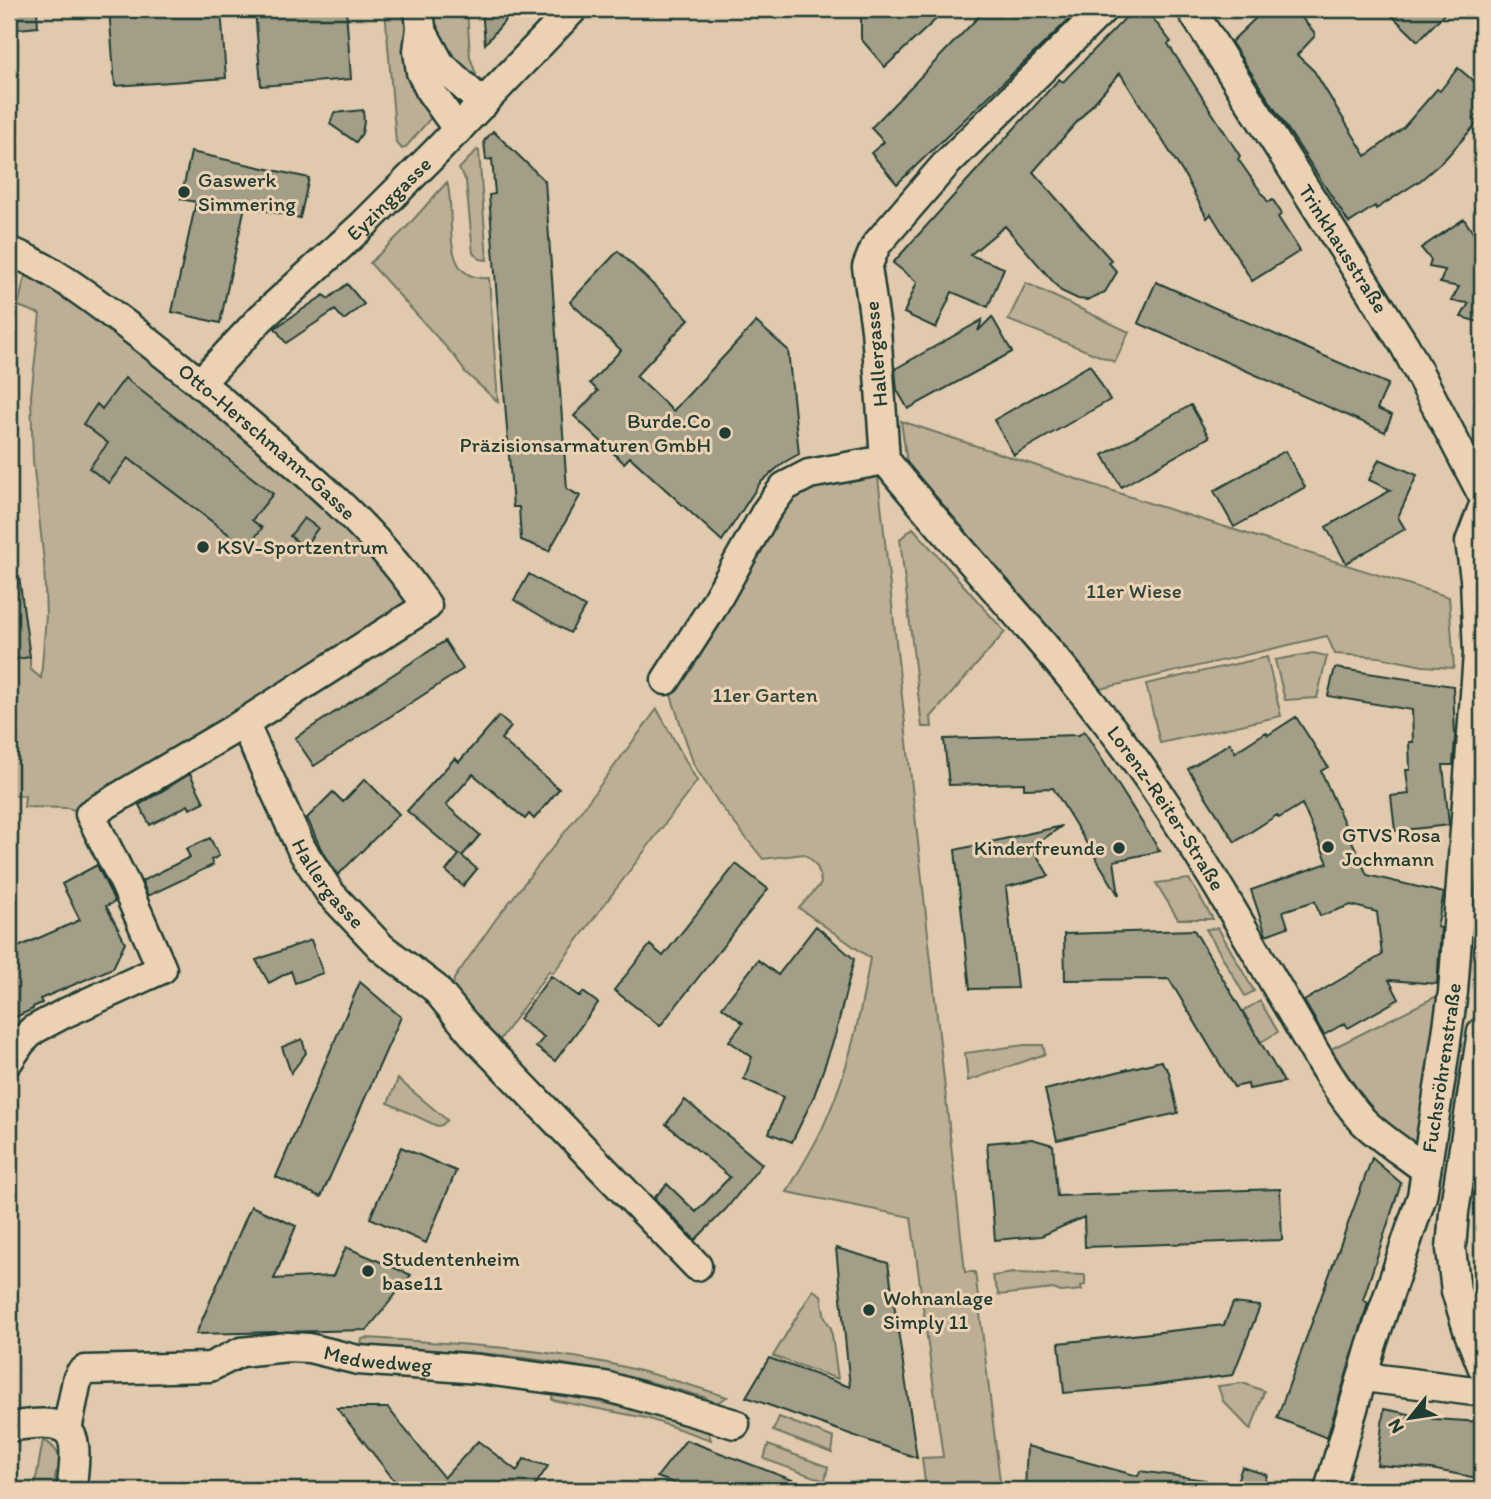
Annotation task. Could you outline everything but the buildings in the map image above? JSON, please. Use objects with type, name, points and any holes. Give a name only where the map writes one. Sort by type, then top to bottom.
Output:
[{"type":"street","name":"Eyzinggasse","points":[[200,383],[261,318],[364,224],[458,130],[573,9]]},
{"type":"street","name":"Hallergasse","points":[[885,460],[876,329],[867,267],[876,245],[946,164],[1103,9]]},
{"type":"street","name":"Trinkhausstraße","points":[[1191,9],[1405,346],[1482,494]]},
{"type":"street","points":[[420,19],[440,64],[483,104]]},
{"type":"street","points":[[420,19],[418,51],[421,72],[431,92],[458,130]]},
{"type":"street","name":"Otto-Herschmann-Gasse","points":[[9,251],[57,274],[84,293],[200,383],[298,466],[363,525],[393,558],[427,606],[244,723]]},
{"type":"street","points":[[666,680],[711,610],[767,510],[784,487],[809,474],[885,460]]},
{"type":"street","name":"Lorenz-Reiter-Straße","points":[[885,460],[981,576],[1060,664],[1154,787],[1202,860],[1314,1051],[1354,1109],[1364,1122],[1426,1170]]},
{"type":"street","name":"Fuchsröhrenstraße","points":[[1329,1490],[1422,1196],[1453,992],[1478,654],[1475,578],[1470,542],[1482,510]]},
{"type":"street","points":[[9,1060],[33,1030],[162,969],[125,884],[90,814],[244,723]]},
{"type":"street","name":"Hallergasse","points":[[244,723],[302,850],[330,893],[382,948],[405,968],[435,988],[477,1039],[697,1266]]},
{"type":"street","name":"Fuchsröhrenstraße","points":[[1482,1032],[1451,1249],[1456,1291],[1482,1366]]},
{"type":"street","name":"Medwedweg","points":[[67,1430],[77,1380],[85,1370],[210,1367],[241,1352],[288,1347],[309,1348],[358,1360],[479,1369],[605,1386],[735,1424]]},
{"type":"street","points":[[1364,1377],[1482,1392]]},
{"type":"street","points":[[16,1426],[41,1423],[58,1425],[67,1430],[75,1443],[72,1490]]},
{"type":"green space","points":[[385,9],[409,9],[435,113],[402,149],[396,142]]},
{"type":"green space","points":[[430,9],[467,9],[470,57],[476,74],[464,72],[437,43]]},
{"type":"green space","points":[[477,150],[487,260],[480,259],[473,253],[466,181],[459,169]]},
{"type":"green space","points":[[447,182],[455,258],[462,269],[473,276],[489,278],[498,402],[465,372],[456,358],[370,263]]},
{"type":"green space","name":"KSV-Sportzentrum","points":[[29,259],[159,350],[427,606],[90,814],[67,808],[24,807],[25,796],[9,795],[9,660],[30,657],[30,669],[41,678],[46,616],[44,562],[33,460],[31,396],[40,314],[18,306]]},
{"type":"green space","points":[[1026,283],[1129,332],[1115,362],[1008,320]]},
{"type":"green space","name":"11er Wiese","points":[[901,421],[1152,504],[1449,597],[1454,668],[1423,666],[1379,657],[1335,654],[1327,636],[1100,689],[907,463]]},
{"type":"green space","name":"11er Garten","points":[[833,475],[878,477],[965,1272],[975,1272],[1001,1490],[926,1490],[922,1458],[943,1457],[911,1217],[787,1192],[813,1147],[834,1101],[848,1061],[870,958],[799,908],[821,884],[819,870],[812,860],[804,854],[763,859],[720,805],[694,765],[666,680],[767,510]]},
{"type":"green space","points":[[913,528],[1005,632],[931,717],[932,727],[922,727],[900,539]]},
{"type":"green space","points":[[1313,653],[1327,656],[1317,698],[1285,700],[1275,660]]},
{"type":"green space","points":[[1267,657],[1281,716],[1160,743],[1146,684]]},
{"type":"green space","points":[[657,709],[697,781],[553,973],[549,971],[494,1048],[452,993],[454,979],[496,919]]},
{"type":"green space","points":[[1189,879],[1213,919],[1178,919],[1156,883]]},
{"type":"green space","points":[[1218,928],[1254,991],[1245,996],[1206,929]]},
{"type":"green space","points":[[1441,994],[1417,1144],[1392,1130],[1380,1118],[1331,1049]]},
{"type":"green space","points":[[1260,1001],[1278,1032],[1261,1042],[1243,1011]]},
{"type":"green space","points":[[1043,1045],[1045,1054],[968,1081],[965,1053]]},
{"type":"green space","points":[[398,1079],[447,1120],[437,1126],[388,1103]]},
{"type":"green space","points":[[1014,1273],[1085,1275],[1085,1285],[1081,1286],[1082,1290],[1061,1292],[1053,1289],[999,1295],[992,1276]]},
{"type":"green space","points":[[813,1290],[821,1295],[825,1318],[831,1328],[838,1379],[773,1356]]},
{"type":"green space","points":[[362,1339],[547,1353],[638,1370],[727,1397],[711,1406],[706,1404],[707,1398],[595,1370],[509,1356],[361,1345]]},
{"type":"green space","points":[[1243,1383],[1264,1391],[1251,1430],[1223,1401],[1218,1386]]},
{"type":"green space","points":[[553,1388],[559,1394],[628,1408],[696,1427],[705,1423],[711,1440],[646,1418],[552,1400]]},
{"type":"green space","points":[[779,1417],[834,1438],[832,1453],[773,1431]]},
{"type":"green space","points":[[43,1440],[55,1449],[59,1457],[60,1467],[59,1472],[56,1472],[53,1490],[34,1490]]},
{"type":"green space","points":[[768,1445],[828,1467],[825,1481],[764,1459]]},
{"type":"place","name":"Gaswerk Simmering","points":[[184,192]]},
{"type":"place","name":"Burde.Co Präzisionsarmaturen GmbH","points":[[725,433]]},
{"type":"place","name":"KSV-Sportzentrum","points":[[203,547]]},
{"type":"place","name":"GTVS Rosa Jochmann","points":[[1328,847]]},
{"type":"place","name":"Kinderfreunde","points":[[1119,848]]},
{"type":"place","name":"Studentenheim base11","points":[[368,1271]]},
{"type":"place","name":"Wohnanlage Simply 11","points":[[869,1310]]}]
